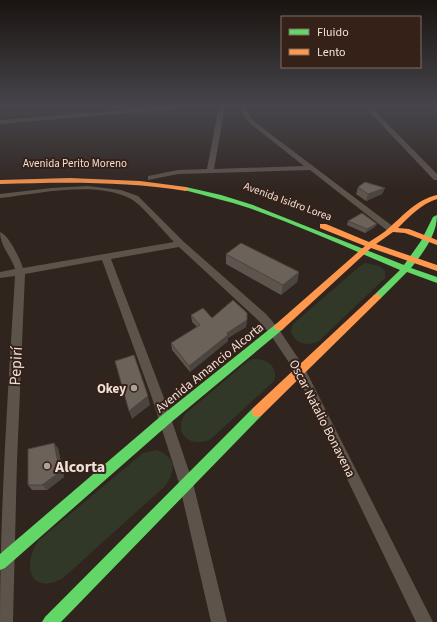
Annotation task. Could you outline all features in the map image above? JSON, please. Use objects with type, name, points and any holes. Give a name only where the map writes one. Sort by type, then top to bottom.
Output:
[{"type":"main road","name":"Avenida Perito Moreno","points":[[0,175],[91,173],[150,181]]},
{"type":"main road","name":"Avenida Perito Moreno","points":[[0,182],[88,180],[150,181]]},
{"type":"main road","name":"Avenida Isidro Lorea","points":[[150,181],[184,183],[242,197],[282,210],[370,245],[437,268]]},
{"type":"main road","name":"Avenida Isidro Lorea","points":[[150,181],[248,205],[280,216],[362,253],[437,280]]},
{"type":"main road","name":"Avenida Amancio Alcorta","points":[[3,561],[165,420],[274,331],[370,245],[392,230],[408,213],[430,199],[437,197]]},
{"type":"main road","points":[[50,622],[186,483],[300,370],[406,270],[428,239],[437,217]]},
{"type":"main road","points":[[392,230],[406,231],[437,243]]},
{"type":"street","points":[[210,171],[217,135]]},
{"type":"street","points":[[268,135],[392,230]]},
{"type":"street","points":[[395,135],[437,178]]},
{"type":"street","points":[[150,181],[178,172],[310,168]]},
{"type":"street","name":"Oscar Natalio Bonavena","points":[[0,196],[90,188],[114,190],[128,194],[135,198],[181,244],[262,317],[274,331],[300,370],[425,622]]},
{"type":"street","name":"Pepirí","points":[[0,235],[12,251],[20,272],[5,462],[3,561],[5,622]]},
{"type":"street","points":[[0,275],[181,244]]},
{"type":"street","points":[[106,258],[165,420],[186,483],[198,527],[219,622]]},
{"type":"green space","points":[[365,263],[379,266],[385,271],[385,278],[318,342],[305,344],[295,339],[291,331],[293,324]]},
{"type":"green space","points":[[253,359],[267,362],[273,367],[275,371],[274,381],[211,439],[204,442],[197,442],[186,438],[181,428],[185,414],[248,361]]},
{"type":"green space","points":[[156,450],[168,456],[171,461],[171,476],[164,487],[63,578],[52,583],[36,581],[30,568],[34,549],[39,540],[143,453]]},
{"type":"building","points":[[365,182],[385,188],[368,194],[358,187]]},
{"type":"building","points":[[362,213],[377,224],[367,229],[348,221]]},
{"type":"building","points":[[241,243],[299,272],[283,285],[226,254]]},
{"type":"building","points":[[233,300],[247,313],[247,320],[227,333],[228,335],[189,366],[171,343],[200,325],[191,315],[203,308],[212,318]]},
{"type":"building","name":"Okey","points":[[134,355],[148,396],[129,411],[115,361]]},
{"type":"building","name":"Alcorta","points":[[54,443],[60,472],[42,485],[28,485],[28,449]]},
{"type":"traffic: fast","points":[[186,189],[251,206],[406,269],[437,280]]},
{"type":"traffic: fast","points":[[377,297],[396,279],[419,252],[437,217]]},
{"type":"traffic: fast","points":[[0,563],[165,420],[279,327]]},
{"type":"traffic: fast","points":[[50,622],[257,412]]},
{"type":"traffic: slow","points":[[0,182],[93,180],[163,185],[186,189]]},
{"type":"traffic: slow","points":[[279,327],[370,245],[392,230],[408,213],[430,199],[437,197]]},
{"type":"traffic: slow","points":[[323,226],[370,245],[437,268]]},
{"type":"traffic: slow","points":[[392,230],[406,231],[437,243]]},
{"type":"traffic: slow","points":[[257,412],[377,297]]},
{"type":"place","name":"Okey","points":[[134,388]]},
{"type":"place","name":"Alcorta","points":[[47,466]]}]
